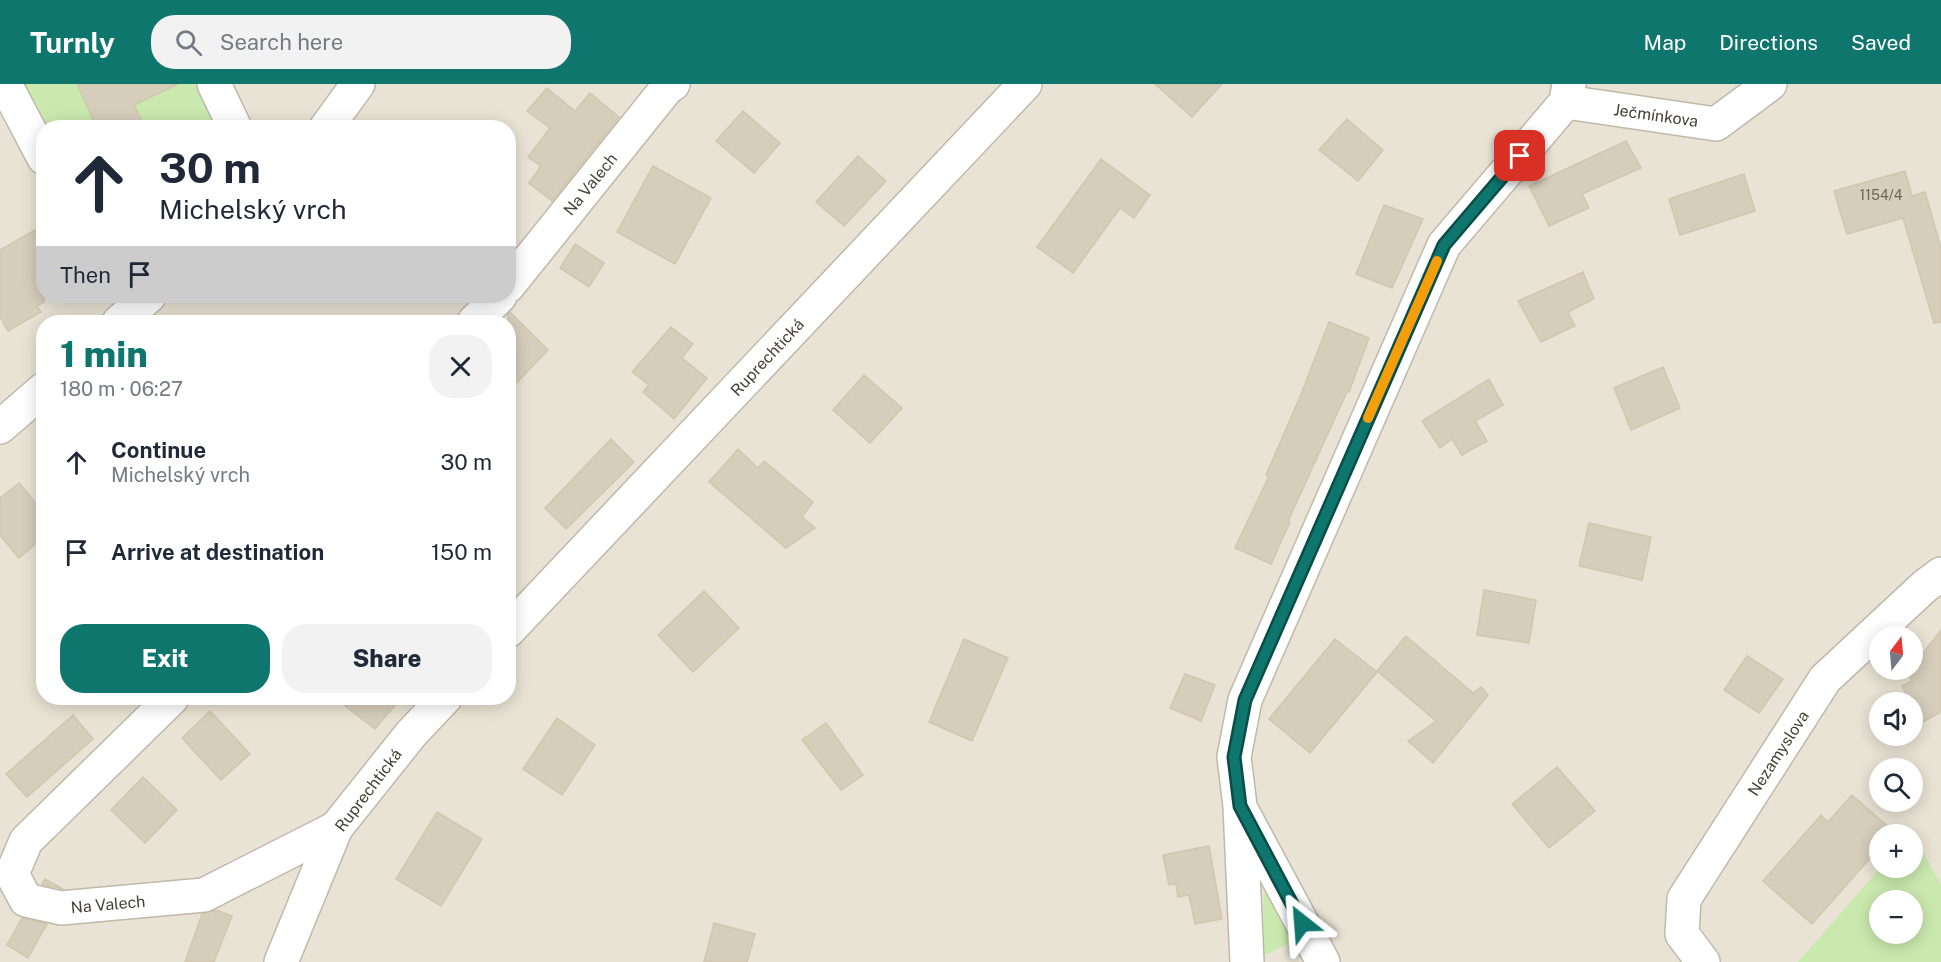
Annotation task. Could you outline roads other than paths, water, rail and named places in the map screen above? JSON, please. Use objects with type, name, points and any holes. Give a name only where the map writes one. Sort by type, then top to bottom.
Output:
[{"type":"street","points":[[5,84],[36,143]]},
{"type":"street","points":[[214,84],[231,120]]},
{"type":"street","points":[[332,120],[358,84]]},
{"type":"street","name":"Ruprechtická","points":[[516,623],[1025,84]]},
{"type":"street","name":"Ječmínkova","points":[[1568,93],[1716,124],[1770,84]]},
{"type":"street","name":"Na Valech","points":[[516,276],[665,85]]},
{"type":"street","points":[[1247,962],[1240,806],[1234,757],[1245,700],[1444,245],[1568,93]]},
{"type":"street","points":[[481,315],[493,303]]},
{"type":"street","points":[[0,427],[36,395]]},
{"type":"street","name":"Nezamyslova","points":[[1703,962],[1682,934],[1684,899],[1824,679],[1941,574]]},
{"type":"street","name":"Na Valech","points":[[165,705],[26,841],[12,874],[26,900],[61,908],[204,896],[336,828]]},
{"type":"street","name":"Ruprechtická","points":[[281,962],[336,828],[411,734],[438,705]]},
{"type":"street","points":[[1240,806],[1323,962]]}]
